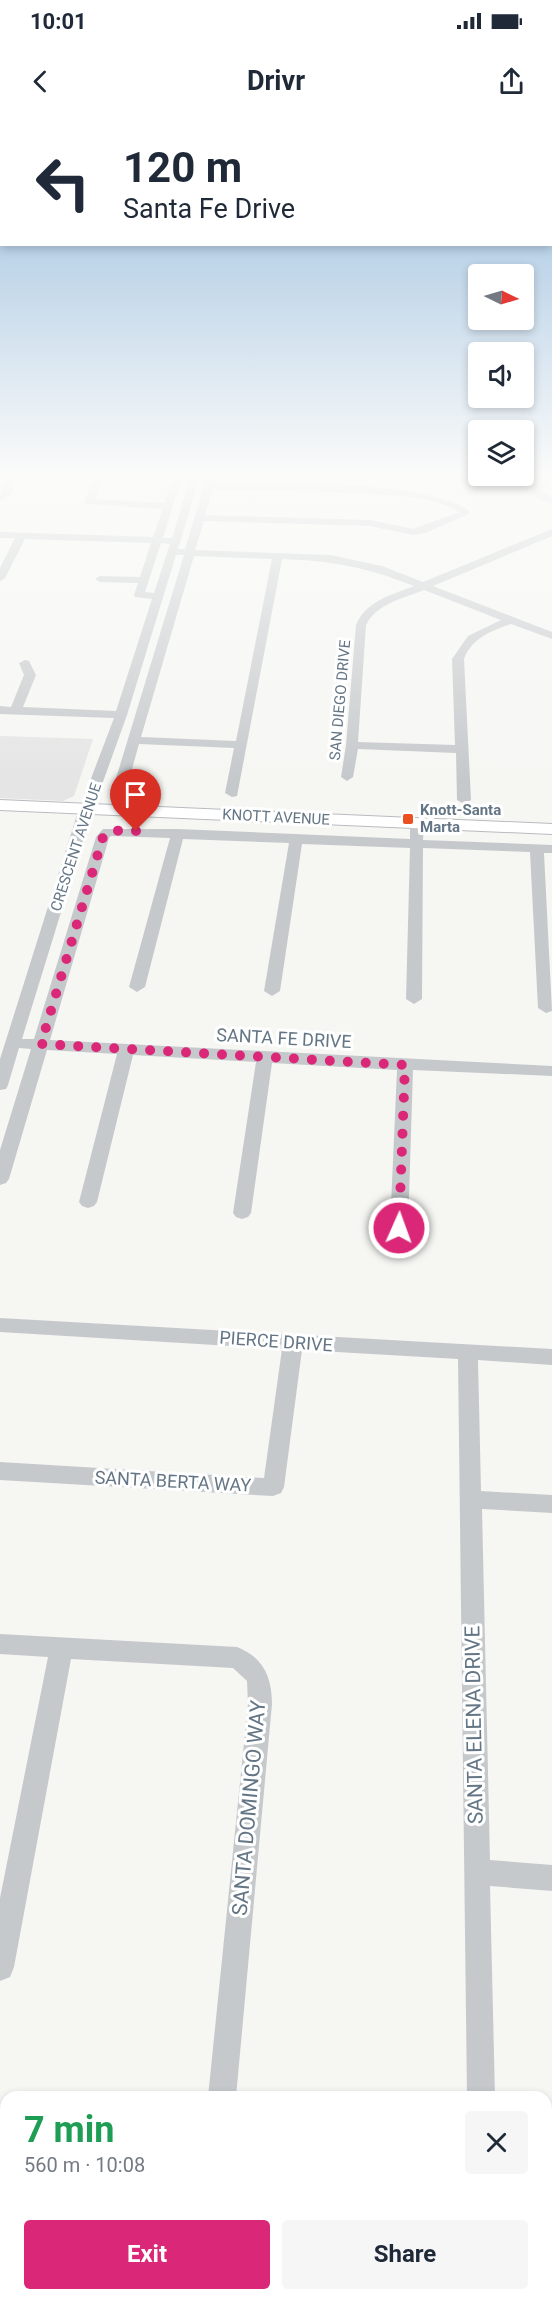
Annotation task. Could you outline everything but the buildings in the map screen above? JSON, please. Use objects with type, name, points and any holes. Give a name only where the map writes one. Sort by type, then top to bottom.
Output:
[{"type":"main road","name":"KNOTT AVENUE","points":[[0,805],[85,813],[552,839]]},
{"type":"main road","name":"KNOTT AVENUE","points":[[0,815],[85,813]]},
{"type":"main road","name":"KNOTT AVENUE","points":[[416,833],[552,829]]},
{"type":"street","points":[[144,575],[139,595],[158,596]]},
{"type":"street","name":"CRESCENT AVENUE","points":[[0,1085],[85,813],[121,715],[165,575]]},
{"type":"street","points":[[117,798],[183,575]]},
{"type":"street","points":[[232,793],[274,575]]},
{"type":"street","points":[[397,575],[552,636]]},
{"type":"street","name":"SAN DIEGO DRIVE","points":[[347,777],[362,625],[366,614],[380,604],[449,575]]},
{"type":"street","points":[[100,579],[142,580]]},
{"type":"street","points":[[464,800],[458,660],[462,647],[474,636],[510,620]]},
{"type":"street","points":[[15,711],[30,675],[25,663]]},
{"type":"street","points":[[0,710],[121,715]]},
{"type":"street","points":[[134,740],[241,745]]},
{"type":"street","points":[[352,744],[461,749]]},
{"type":"street","name":"CRESCENT AVENUE","points":[[0,1179],[103,837],[108,832],[178,833]]},
{"type":"street","points":[[137,987],[178,833],[296,839],[416,833],[544,849],[546,1008]]},
{"type":"street","points":[[414,999],[416,833]]},
{"type":"street","points":[[272,991],[296,839]]},
{"type":"street","name":"SANTA FE DRIVE","points":[[14,1043],[552,1071]]},
{"type":"street","points":[[88,1202],[127,1048]]},
{"type":"street","points":[[242,1213],[265,1057]]},
{"type":"street","points":[[399,1228],[405,1065]]},
{"type":"street","name":"PIERCE DRIVE","points":[[0,1325],[552,1357]]},
{"type":"street","name":"SANTA BERTA WAY","points":[[0,1471],[273,1487],[293,1342]]},
{"type":"street","name":"SANTA ELENA DRIVE","points":[[468,1353],[481,2091]]},
{"type":"street","points":[[470,1499],[552,1504]]},
{"type":"street","name":"SANTA DOMINGO WAY","points":[[0,1644],[237,1658],[254,1668],[261,1685],[223,2091]]},
{"type":"street","points":[[0,1967],[61,1648]]},
{"type":"street","points":[[477,1872],[552,1878]]},
{"type":"shaded area","points":[[0,736],[93,739],[74,796],[63,801],[0,798]]},
{"type":"place","name":"Knott-Santa Marta","points":[[408,819]]},
{"type":"route","points":[[136,831],[108,832],[103,837],[41,1044],[405,1065],[399,1228]]}]
